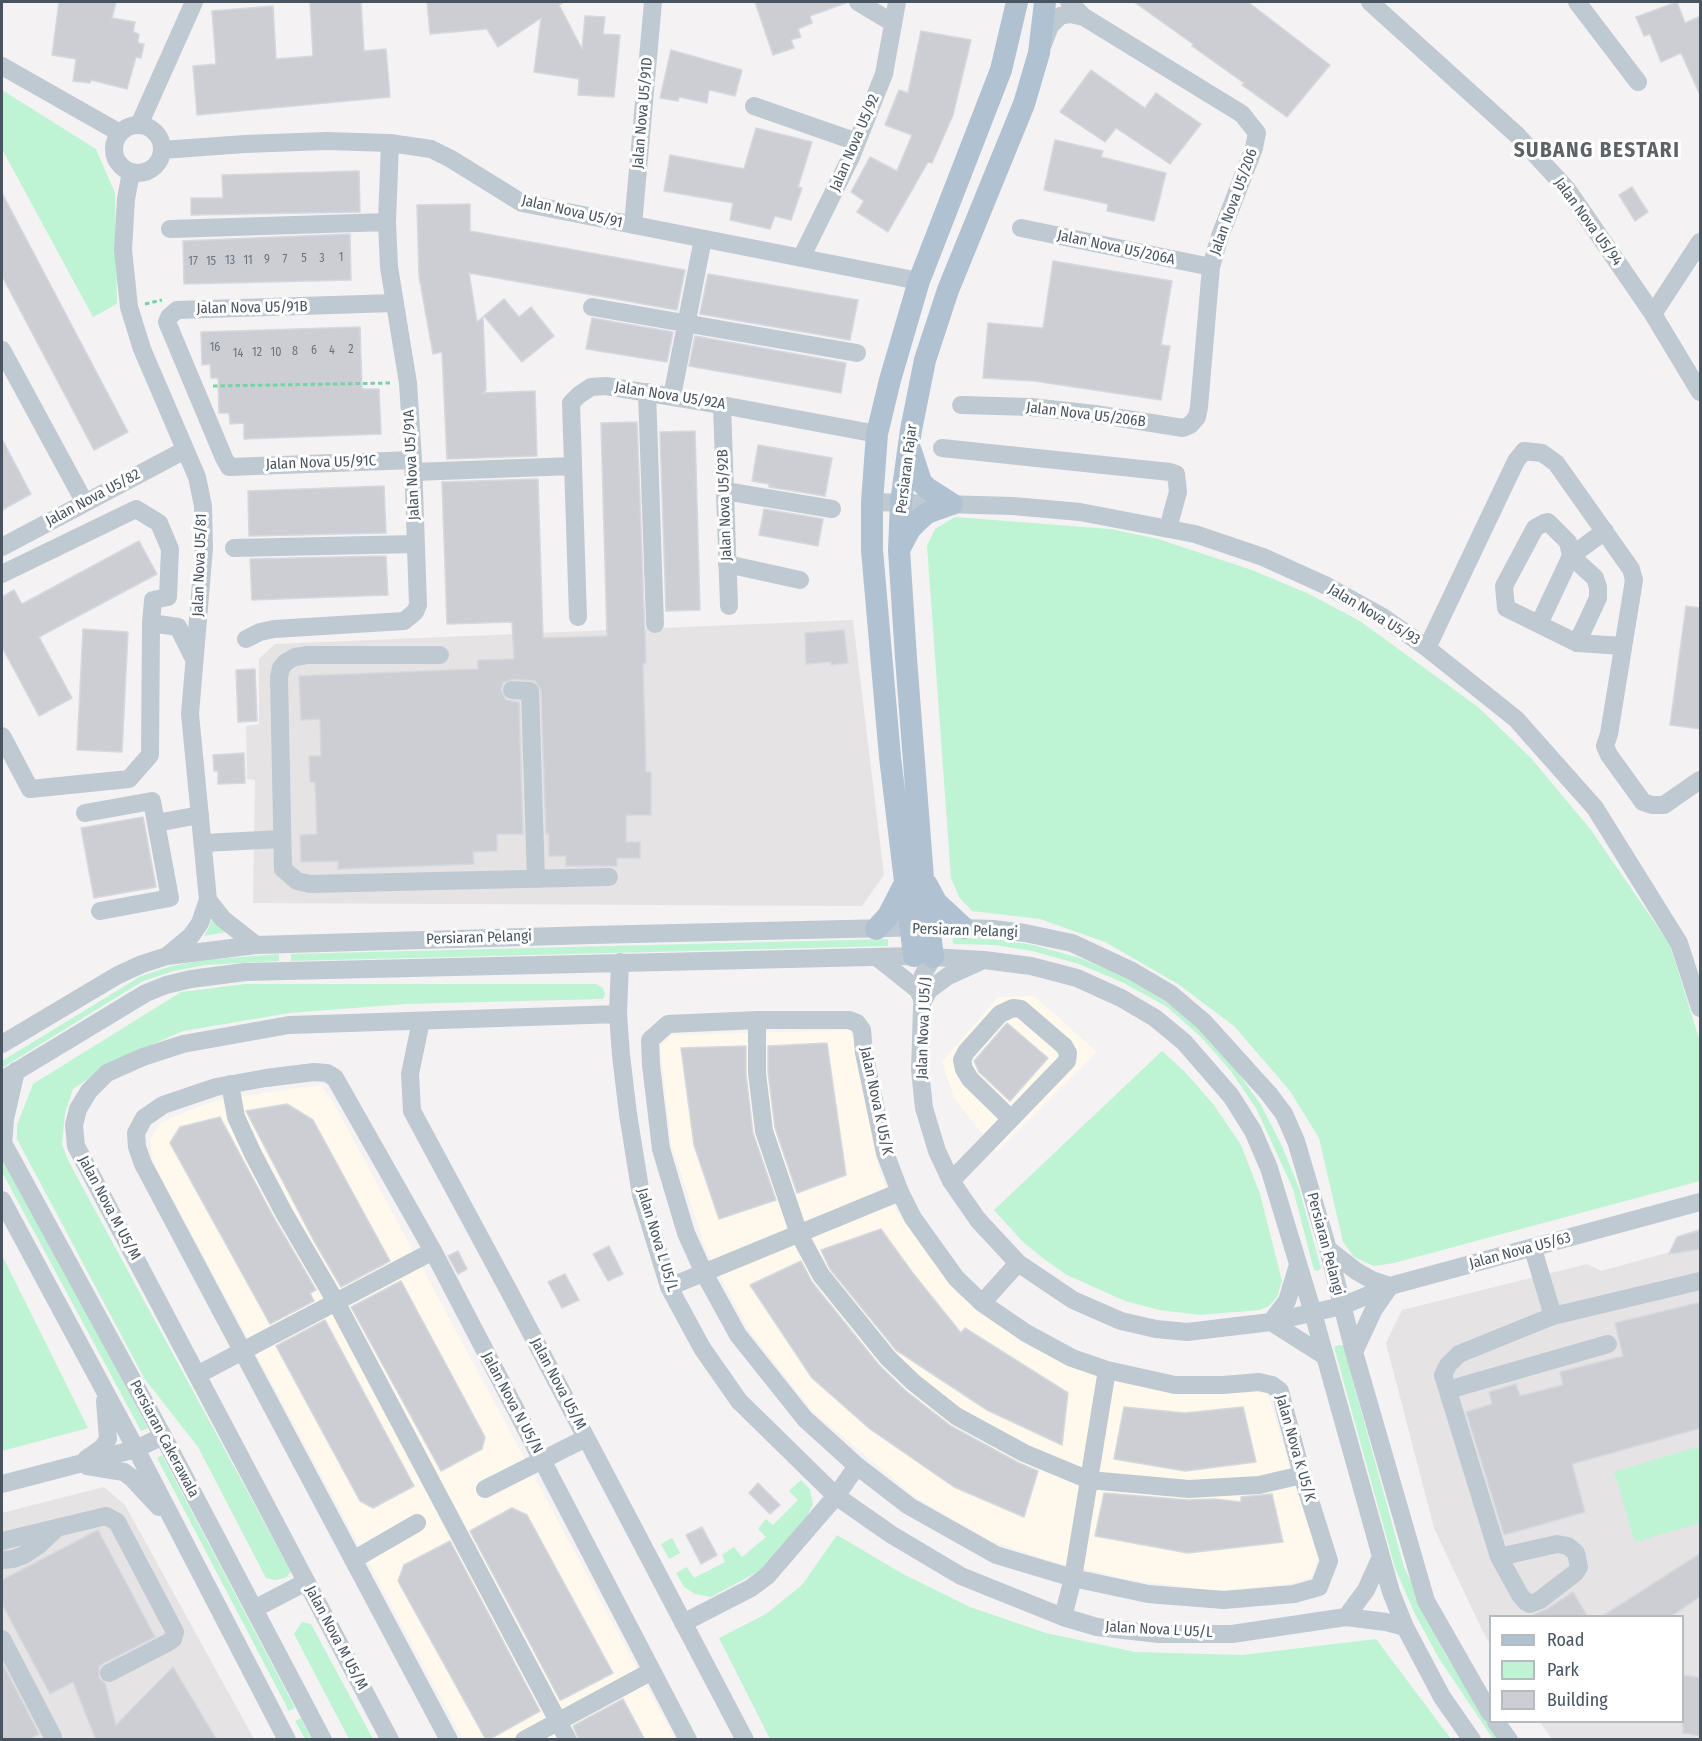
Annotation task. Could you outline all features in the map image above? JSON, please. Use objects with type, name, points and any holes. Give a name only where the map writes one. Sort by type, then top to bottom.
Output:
[{"type":"main road","points":[[923,963],[914,881],[890,757],[872,550],[872,502],[877,434],[919,281],[1001,70],[1017,2]]},
{"type":"main road","name":"Persiaran Fajar","points":[[914,881],[899,550],[901,502],[909,443],[925,360],[948,290],[1024,104],[1039,53],[1045,2]]},
{"type":"main road","points":[[909,443],[916,473],[921,482],[952,504]]},
{"type":"main road","points":[[899,550],[910,529],[927,513],[952,504]]},
{"type":"main road","points":[[914,881],[964,928]]},
{"type":"main road","points":[[876,929],[914,881]]},
{"type":"street","points":[[139,125],[194,2]]},
{"type":"street","name":"Jalan Nova U5/91D","points":[[633,225],[653,2]]},
{"type":"street","points":[[858,2],[893,23]]},
{"type":"street","name":"Jalan Nova U5/92","points":[[801,258],[857,142],[884,74],[897,2]]},
{"type":"street","name":"Jalan Nova U5/206","points":[[1069,2],[1084,17],[1242,114],[1257,133],[1254,148],[1220,236],[1211,267],[1199,407]]},
{"type":"street","name":"Jalan Nova U5/94","points":[[1370,2],[1518,136],[1567,189],[1653,314],[1701,392]]},
{"type":"street","points":[[1577,2],[1638,82]]},
{"type":"street","points":[[1039,53],[1050,26],[1060,16],[1070,14],[1084,17]]},
{"type":"street","points":[[2,66],[120,133]]},
{"type":"street","points":[[754,106],[857,142]]},
{"type":"street","points":[[146,126],[158,135],[162,150],[159,160],[152,168],[142,172],[131,172],[122,167],[116,158],[114,148],[120,133],[128,127],[146,126]]},
{"type":"street","name":"Jalan Nova U5/91","points":[[162,150],[314,141],[390,143],[430,149],[451,159],[522,203],[919,281]]},
{"type":"street","name":"Jalan Nova U5/91A","points":[[246,639],[260,632],[274,629],[395,623],[410,618],[418,605],[414,466],[408,383],[389,267],[387,222],[390,143]]},
{"type":"street","name":"Jalan Nova U5/81","points":[[131,172],[126,199],[123,250],[129,307],[142,350],[197,477],[203,506],[204,548],[190,714],[208,900]]},
{"type":"street","points":[[170,229],[387,222]]},
{"type":"street","name":"Jalan Nova U5/206A","points":[[1021,228],[1211,267]]},
{"type":"street","points":[[672,396],[703,239]]},
{"type":"street","points":[[1653,314],[1701,242]]},
{"type":"street","name":"Jalan Nova U5/91B","points":[[229,467],[167,322],[169,316],[177,310],[394,303]]},
{"type":"street","points":[[592,307],[857,353]]},
{"type":"street","points":[[2,350],[7,374],[85,503]]},
{"type":"street","name":"Jalan Nova U5/92A","points":[[578,617],[571,403],[591,387],[606,386],[672,396],[877,434]]},
{"type":"street","points":[[647,392],[655,624]]},
{"type":"street","name":"Jalan Nova U5/92B","points":[[722,405],[729,606]]},
{"type":"street","name":"Jalan Nova U5/206B","points":[[961,405],[1042,408],[1182,428],[1190,425],[1197,417],[1199,407]]},
{"type":"street","points":[[942,448],[1176,474],[1178,492],[1168,528]]},
{"type":"street","name":"Jalan Nova U5/82","points":[[2,547],[185,450]]},
{"type":"street","points":[[1427,648],[1516,461],[1524,451],[1542,453],[1556,463],[1631,569],[1634,580],[1605,746],[1609,755],[1643,802],[1652,805],[1664,805],[1701,780]]},
{"type":"street","name":"Jalan Nova U5/91C","points":[[229,467],[573,466]]},
{"type":"street","points":[[725,491],[832,509]]},
{"type":"street","name":"Jalan Nova U5/93","points":[[872,502],[952,504],[1080,512],[1196,534],[1263,557],[1327,586],[1383,617],[1427,648],[1516,719],[1595,808],[1679,943],[1701,1008]]},
{"type":"street","points":[[2,574],[136,509],[159,522],[166,537],[170,549],[168,597]]},
{"type":"street","points":[[1577,643],[1598,598],[1598,587],[1595,578],[1571,556],[1568,542],[1548,522],[1544,523],[1535,528],[1504,586],[1506,608],[1577,643],[1623,646]]},
{"type":"street","points":[[1539,624],[1571,556],[1605,531]]},
{"type":"street","points":[[234,548],[416,544]]},
{"type":"street","points":[[727,564],[800,580]]},
{"type":"street","points":[[2,736],[30,789],[129,779],[150,755],[153,600],[168,597],[200,599]]},
{"type":"street","points":[[151,623],[178,627],[194,658]]},
{"type":"street","points":[[440,655],[307,655],[295,657],[281,668],[279,677],[283,869],[297,881],[310,884],[609,877]]},
{"type":"street","points":[[512,690],[530,691],[536,879]]},
{"type":"street","points":[[85,813],[152,801],[170,898],[100,911]]},
{"type":"street","points":[[156,823],[200,815]]},
{"type":"street","points":[[204,843],[281,839]]},
{"type":"street","points":[[208,900],[223,920],[256,945]]},
{"type":"street","points":[[167,956],[190,936],[200,923],[208,900]]},
{"type":"street","name":"Persiaran Pelangi","points":[[2,1044],[10,1034],[142,964],[167,956],[256,945],[920,928],[964,928],[1025,933],[1072,943],[1132,971],[1171,994],[1204,1022],[1269,1094],[1284,1114],[1296,1141],[1328,1249],[1354,1352],[1426,1601],[1489,1710]]},
{"type":"street","points":[[879,959],[918,990],[923,1001]]},
{"type":"street","name":"Persiaran Pelangi","points":[[9,1076],[146,993],[191,979],[245,972],[620,962],[879,959],[923,963],[984,960],[1030,966],[1077,978],[1121,998],[1155,1018],[1184,1042],[1231,1096],[1253,1131],[1269,1168],[1313,1313],[1380,1559],[1405,1627],[1442,1697],[1472,1740]]},
{"type":"street","points":[[923,1001],[929,990],[948,976],[984,960]]},
{"type":"street","name":"Jalan Nova L U5/L","points":[[620,962],[618,1014],[621,1055],[641,1196],[669,1287],[702,1348],[739,1401],[836,1496],[892,1535],[961,1576],[1063,1617],[1097,1627],[1159,1634],[1222,1634],[1346,1617],[1405,1627]]},
{"type":"street","name":"Jalan Nova J U5/J","points":[[923,963],[920,1070],[924,1107],[937,1151],[951,1181],[978,1220],[1018,1263],[1073,1300],[1121,1321],[1156,1329],[1187,1332],[1271,1322],[1342,1306]]},
{"type":"street","points":[[951,1181],[1011,1119],[1067,1061],[1068,1053],[1064,1046],[1021,1010],[1013,1008],[1000,1014],[966,1052],[962,1060],[970,1079],[1011,1119]]},
{"type":"street","name":"Jalan Nova M U5/M","points":[[390,1740],[76,1146],[74,1125],[78,1109],[88,1091],[107,1073],[143,1056],[183,1044],[289,1025],[618,1014]]},
{"type":"street","points":[[758,1020],[757,1073],[764,1131],[799,1234],[821,1275],[888,1358],[914,1382],[956,1416],[1024,1453],[1089,1480],[1189,1489],[1259,1485],[1302,1475]]},
{"type":"street","name":"Jalan Nova K U5/K","points":[[758,1020],[849,1020],[857,1023],[862,1030],[864,1053],[885,1153],[900,1192],[913,1218],[956,1278],[982,1303],[1026,1333],[1072,1358],[1107,1370],[1176,1385],[1259,1382],[1272,1385],[1280,1392],[1302,1475],[1329,1561],[1319,1587],[1294,1594],[1224,1600],[1148,1594],[1073,1578],[996,1555],[909,1506],[857,1466],[805,1419],[738,1335],[704,1273],[686,1233],[661,1149],[650,1040],[668,1024],[758,1020]]},
{"type":"street","name":"Jalan Nova U5/M","points":[[421,1021],[410,1074],[412,1111],[745,1740]]},
{"type":"street","name":"Jalan Nova N U5/N","points":[[230,1084],[314,1072],[327,1073],[335,1078],[433,1251],[688,1740]]},
{"type":"street","points":[[2,1143],[9,1076]]},
{"type":"street","points":[[449,1740],[143,1164],[137,1147],[136,1133],[144,1118],[163,1105],[230,1084],[236,1117],[253,1154],[284,1213],[336,1302],[568,1740]]},
{"type":"street","name":"Persiaran Cakerawala","points":[[2,1143],[163,1436],[323,1740]]},
{"type":"street","points":[[669,1287],[900,1192]]},
{"type":"street","name":"Persiaran Cakerawala","points":[[2,1200],[136,1449],[287,1740]]},
{"type":"street","name":"Jalan Nova U5/63","points":[[1342,1306],[1390,1286],[1701,1202]]},
{"type":"street","points":[[1328,1249],[1356,1271],[1390,1286],[1374,1309],[1354,1352]]},
{"type":"street","points":[[1533,1249],[1553,1316]]},
{"type":"street","points":[[197,1375],[433,1251]]},
{"type":"street","points":[[982,1303],[1018,1263]]},
{"type":"street","points":[[1298,1265],[1287,1301],[1271,1322],[1323,1355]]},
{"type":"street","points":[[1499,1557],[1443,1375],[1448,1365],[1459,1354],[1553,1316],[1701,1281]]},
{"type":"street","points":[[1448,1390],[1608,1344]]},
{"type":"street","points":[[1063,1617],[1073,1578],[1107,1370]]},
{"type":"street","points":[[77,1465],[103,1447],[108,1439],[104,1390]]},
{"type":"street","points":[[2,1484],[136,1449],[163,1436]]},
{"type":"street","points":[[485,1489],[586,1438]]},
{"type":"street","points":[[77,1465],[124,1472],[174,1523]]},
{"type":"street","points":[[683,1623],[752,1588],[767,1576],[836,1496],[857,1466]]},
{"type":"street","points":[[2,1541],[105,1516],[117,1522],[175,1632],[173,1639],[167,1643],[109,1673]]},
{"type":"street","points":[[353,1560],[417,1523]]},
{"type":"street","points":[[2,1560],[24,1555],[57,1528]]},
{"type":"street","points":[[1346,1617],[1366,1590],[1380,1559]]},
{"type":"street","points":[[254,1609],[306,1582]]},
{"type":"street","points":[[2,1639],[53,1737]]},
{"type":"street","points":[[524,1740],[652,1671]]},
{"type":"street","points":[[1497,1723],[1509,1740]]},
{"type":"path","points":[[194,387],[408,383]]},
{"type":"shaded area","points":[[853,620],[884,875],[862,906],[253,903],[255,780],[247,779],[246,726],[259,724],[259,659],[275,644]]},
{"type":"shaded area","points":[[1034,996],[1097,1052],[997,1152],[954,1098],[942,1062],[998,997]]},
{"type":"shaded area","points":[[851,1030],[879,1170],[896,1210],[957,1293],[1022,1342],[1067,1366],[1099,1376],[1268,1393],[1318,1559],[1312,1577],[1290,1584],[1215,1591],[1130,1580],[1047,1560],[989,1540],[915,1497],[813,1412],[748,1329],[706,1250],[671,1144],[660,1046],[672,1035]]},
{"type":"shaded area","points":[[321,1085],[332,1100],[675,1739],[463,1739],[153,1162],[150,1139],[161,1123],[187,1111],[221,1099]]},
{"type":"shaded area","points":[[1700,1229],[1700,1739],[1552,1739],[1541,1723],[1684,1723],[1684,1615],[1489,1615],[1489,1642],[1434,1528],[1386,1343],[1402,1310],[1587,1264],[1601,1271],[1674,1251],[1683,1234]]},
{"type":"shaded area","points":[[104,1487],[125,1505],[254,1739],[2,1740],[2,1513]]},
{"type":"green space","points":[[2,90],[96,149],[115,193],[117,304],[93,317],[2,149]]},
{"type":"green space","points":[[955,517],[1110,529],[1158,539],[1252,570],[1309,594],[1360,621],[1478,707],[1531,758],[1591,830],[1670,945],[1700,1042],[1700,1181],[1394,1263],[1374,1266],[1354,1257],[1343,1242],[1319,1138],[1290,1091],[1234,1026],[1178,984],[1105,942],[1040,919],[972,911],[959,897],[951,878],[927,546],[935,529]]},
{"type":"green space","points":[[213,916],[227,932],[204,936],[209,927]]},
{"type":"green space","points":[[954,937],[995,939],[1033,945],[1080,958],[1126,977],[1169,1004],[1205,1033],[1234,1067],[1261,1105],[1282,1146],[1299,1188],[1321,1268],[1318,1271],[1314,1270],[1293,1189],[1256,1108],[1230,1070],[1201,1037],[1167,1007],[1124,983],[1079,964],[1032,951],[995,945],[954,944],[952,940]]},
{"type":"green space","points":[[888,939],[888,946],[291,961],[291,954]]},
{"type":"green space","points":[[279,954],[279,961],[205,965],[174,971],[143,981],[2,1068],[2,1061],[141,976],[172,966],[204,960]]},
{"type":"green space","points":[[245,984],[596,984],[603,988],[605,994],[603,999],[406,1004],[290,1013],[183,1031],[115,1061],[73,1089],[65,1113],[62,1144],[69,1162],[291,1572],[285,1578],[275,1580],[266,1578],[198,1447],[144,1378],[17,1139],[17,1125],[33,1084],[181,992]]},
{"type":"green space","points":[[1162,1051],[1185,1072],[1214,1105],[1241,1145],[1260,1194],[1282,1281],[1277,1297],[1269,1306],[1260,1310],[1200,1315],[1159,1310],[1125,1301],[1067,1275],[1023,1242],[994,1210]]},
{"type":"green space","points":[[2,1156],[148,1428],[141,1431],[2,1172]]},
{"type":"green space","points":[[2,1255],[88,1428],[2,1451]]},
{"type":"green space","points":[[1343,1345],[1404,1567],[1445,1654],[1489,1720],[1489,1723],[1502,1739],[1493,1739],[1438,1657],[1414,1612],[1395,1568],[1334,1347]]},
{"type":"green space","points":[[1700,1446],[1700,1523],[1635,1542],[1614,1472]]},
{"type":"green space","points":[[162,1455],[295,1708],[289,1711],[157,1458]]},
{"type":"green space","points":[[801,1480],[810,1489],[813,1504],[807,1516],[763,1569],[711,1597],[695,1594],[684,1587],[676,1573],[687,1567],[694,1578],[725,1562],[722,1555],[734,1547],[742,1557],[766,1537],[758,1529],[766,1519],[773,1525],[798,1500],[789,1491]]},
{"type":"green space","points":[[837,1535],[903,1574],[970,1607],[1046,1633],[1135,1652],[1242,1655],[1376,1639],[1451,1739],[770,1739],[719,1638],[766,1614],[802,1585]]},
{"type":"green space","points":[[672,1538],[680,1553],[669,1559],[661,1544]]},
{"type":"green space","points":[[302,1622],[311,1624],[373,1739],[349,1739],[294,1634]]},
{"type":"green space","points":[[301,1718],[312,1739],[305,1739],[295,1721]]},
{"type":"building","points":[[59,2],[116,2],[112,18],[135,22],[133,32],[139,34],[138,43],[144,44],[141,58],[136,57],[127,89],[91,80],[90,83],[73,81],[76,59],[52,55]]},
{"type":"building","points":[[310,2],[361,2],[364,51],[386,49],[390,97],[197,115],[193,66],[216,64],[212,11],[273,6],[276,59],[313,56]]},
{"type":"building","points":[[427,2],[564,2],[559,5],[582,49],[585,16],[605,17],[603,34],[620,35],[614,97],[578,95],[579,79],[534,72],[541,18],[498,47],[487,29],[430,34]]},
{"type":"building","points":[[755,2],[846,3],[810,16],[812,23],[798,29],[801,37],[791,40],[794,48],[773,55]]},
{"type":"building","points":[[1134,2],[1248,2],[1330,65],[1287,117],[1242,85],[1244,83],[1192,46],[1193,44]]},
{"type":"building","points":[[1677,2],[1685,23],[1701,16],[1701,97],[1681,53],[1661,62],[1650,34],[1644,36],[1636,17]]},
{"type":"building","points":[[921,31],[971,40],[953,115],[932,163],[928,162],[888,232],[857,212],[864,201],[851,192],[870,157],[897,171],[912,135],[885,125],[899,90],[908,93]]},
{"type":"building","points":[[671,50],[742,70],[735,96],[709,90],[707,103],[679,97],[678,101],[660,98]]},
{"type":"building","points":[[1091,70],[1145,108],[1156,93],[1201,124],[1170,164],[1116,128],[1105,142],[1060,112]]},
{"type":"building","points":[[756,128],[812,142],[798,187],[802,188],[791,220],[775,216],[770,229],[730,220],[733,203],[664,191],[670,155],[744,169]]},
{"type":"building","points":[[1055,140],[1103,151],[1101,157],[1166,173],[1154,221],[1107,211],[1108,204],[1044,190]]},
{"type":"building","points":[[359,171],[360,212],[191,215],[191,198],[223,198],[222,175]]},
{"type":"building","points":[[1632,187],[1648,212],[1635,221],[1619,195]]},
{"type":"building","points":[[2,193],[128,432],[94,450],[2,276]]},
{"type":"building","points":[[470,204],[470,231],[685,270],[677,310],[469,273],[477,322],[483,317],[486,390],[483,393],[535,391],[537,456],[447,459],[442,352],[433,354],[419,276],[417,205]]},
{"type":"building","points":[[350,234],[351,280],[184,284],[183,241]]},
{"type":"building","points":[[1053,261],[1172,281],[1161,345],[1170,346],[1161,400],[1034,381],[983,378],[988,323],[1043,328]]},
{"type":"building","points":[[708,274],[858,300],[850,340],[700,314]]},
{"type":"building","points":[[504,299],[519,317],[531,307],[554,336],[522,362],[484,316]]},
{"type":"building","points":[[592,318],[673,332],[667,362],[586,349]]},
{"type":"building","points":[[360,327],[362,389],[379,389],[381,434],[244,439],[244,423],[230,424],[229,413],[219,413],[218,378],[211,378],[210,364],[202,365],[201,332]]},
{"type":"building","points":[[695,336],[846,363],[841,393],[689,366]]},
{"type":"building","points":[[637,422],[646,663],[643,663],[646,772],[651,772],[651,815],[626,815],[626,842],[640,842],[640,858],[617,858],[617,866],[566,866],[566,856],[549,856],[549,834],[546,834],[541,690],[535,681],[513,679],[503,683],[501,690],[506,700],[519,702],[523,834],[497,834],[497,851],[473,852],[474,864],[338,869],[338,861],[301,862],[300,835],[317,834],[315,782],[310,782],[309,756],[321,756],[320,719],[301,720],[299,676],[478,669],[478,660],[514,659],[512,622],[447,624],[442,482],[538,479],[543,638],[607,636],[601,423]]},
{"type":"building","points":[[695,431],[700,610],[666,611],[660,432]]},
{"type":"building","points":[[2,439],[31,494],[2,510]]},
{"type":"building","points":[[758,445],[832,458],[825,496],[769,487],[769,484],[752,481]]},
{"type":"building","points":[[384,486],[386,533],[249,536],[248,491]]},
{"type":"building","points":[[764,509],[823,519],[818,546],[759,535]]},
{"type":"building","points":[[139,541],[157,574],[39,637],[72,698],[39,716],[2,647],[2,597],[14,590],[22,604]]},
{"type":"building","points":[[386,556],[388,595],[252,600],[250,559]]},
{"type":"building","points":[[1686,606],[1701,608],[1701,729],[1670,725]]},
{"type":"building","points":[[83,629],[128,632],[122,752],[77,750]]},
{"type":"building","points":[[844,630],[848,663],[806,664],[805,633]]},
{"type":"building","points":[[255,669],[257,721],[238,722],[236,670]]},
{"type":"building","points":[[244,753],[245,783],[218,784],[218,771],[214,771],[213,755]]},
{"type":"building","points":[[143,817],[156,887],[94,898],[81,828]]},
{"type":"building","points":[[1007,1023],[1048,1058],[1010,1101],[979,1072],[974,1061]]},
{"type":"building","points":[[827,1043],[846,1175],[797,1193],[775,1128],[768,1072],[768,1046]]},
{"type":"building","points":[[746,1046],[746,1074],[753,1133],[776,1200],[719,1219],[694,1145],[681,1048]]},
{"type":"building","points":[[287,1104],[313,1120],[390,1261],[341,1287],[314,1241],[246,1111]]},
{"type":"building","points":[[220,1117],[316,1290],[310,1293],[314,1301],[270,1324],[170,1143],[180,1127]]},
{"type":"building","points":[[881,1229],[961,1333],[965,1328],[1068,1393],[1062,1445],[987,1410],[896,1350],[830,1269],[821,1250]]},
{"type":"building","points":[[1701,1230],[1701,1249],[1669,1254],[1677,1237]]},
{"type":"building","points":[[609,1246],[623,1274],[608,1281],[593,1254]]},
{"type":"building","points":[[458,1251],[467,1269],[458,1274],[448,1256]]},
{"type":"building","points":[[801,1261],[812,1282],[879,1365],[906,1391],[951,1426],[1038,1471],[1024,1517],[954,1487],[870,1429],[812,1378],[750,1285]]},
{"type":"building","points":[[565,1274],[579,1300],[562,1308],[548,1282]]},
{"type":"building","points":[[401,1281],[485,1437],[482,1449],[441,1471],[351,1307]]},
{"type":"building","points":[[1701,1302],[1701,1428],[1572,1464],[1585,1512],[1504,1535],[1466,1412],[1492,1404],[1489,1392],[1516,1384],[1520,1396],[1563,1385],[1560,1372],[1623,1356],[1615,1323]]},
{"type":"building","points":[[325,1320],[414,1486],[373,1508],[360,1501],[276,1346]]},
{"type":"building","points":[[1124,1407],[1185,1413],[1243,1407],[1256,1462],[1185,1471],[1114,1459]]},
{"type":"building","points":[[758,1483],[780,1505],[770,1514],[749,1493]]},
{"type":"building","points":[[1104,1493],[1241,1502],[1241,1497],[1272,1494],[1283,1542],[1188,1553],[1095,1536]]},
{"type":"building","points":[[512,1508],[527,1515],[613,1673],[561,1700],[470,1531]]},
{"type":"building","points":[[702,1527],[717,1555],[701,1564],[686,1535]]},
{"type":"building","points":[[98,1530],[155,1637],[99,1667],[99,1678],[105,1683],[116,1725],[173,1667],[217,1740],[96,1740],[73,1682],[50,1694],[2,1604],[2,1580]]},
{"type":"building","points":[[450,1541],[540,1711],[488,1740],[398,1581],[404,1565]]},
{"type":"building","points":[[1701,1553],[1701,1596],[1673,1615],[1604,1615]]},
{"type":"building","points":[[1573,1592],[1587,1615],[1533,1615]]},
{"type":"building","points":[[2,1662],[39,1734],[28,1740],[2,1740]]},
{"type":"building","points":[[1684,1675],[1701,1678],[1701,1736],[1683,1733]]},
{"type":"building","points":[[623,1699],[645,1740],[579,1740],[573,1726]]},
{"type":"district","name":"SUBANG BESTARI","points":[[1597,151]]}]
